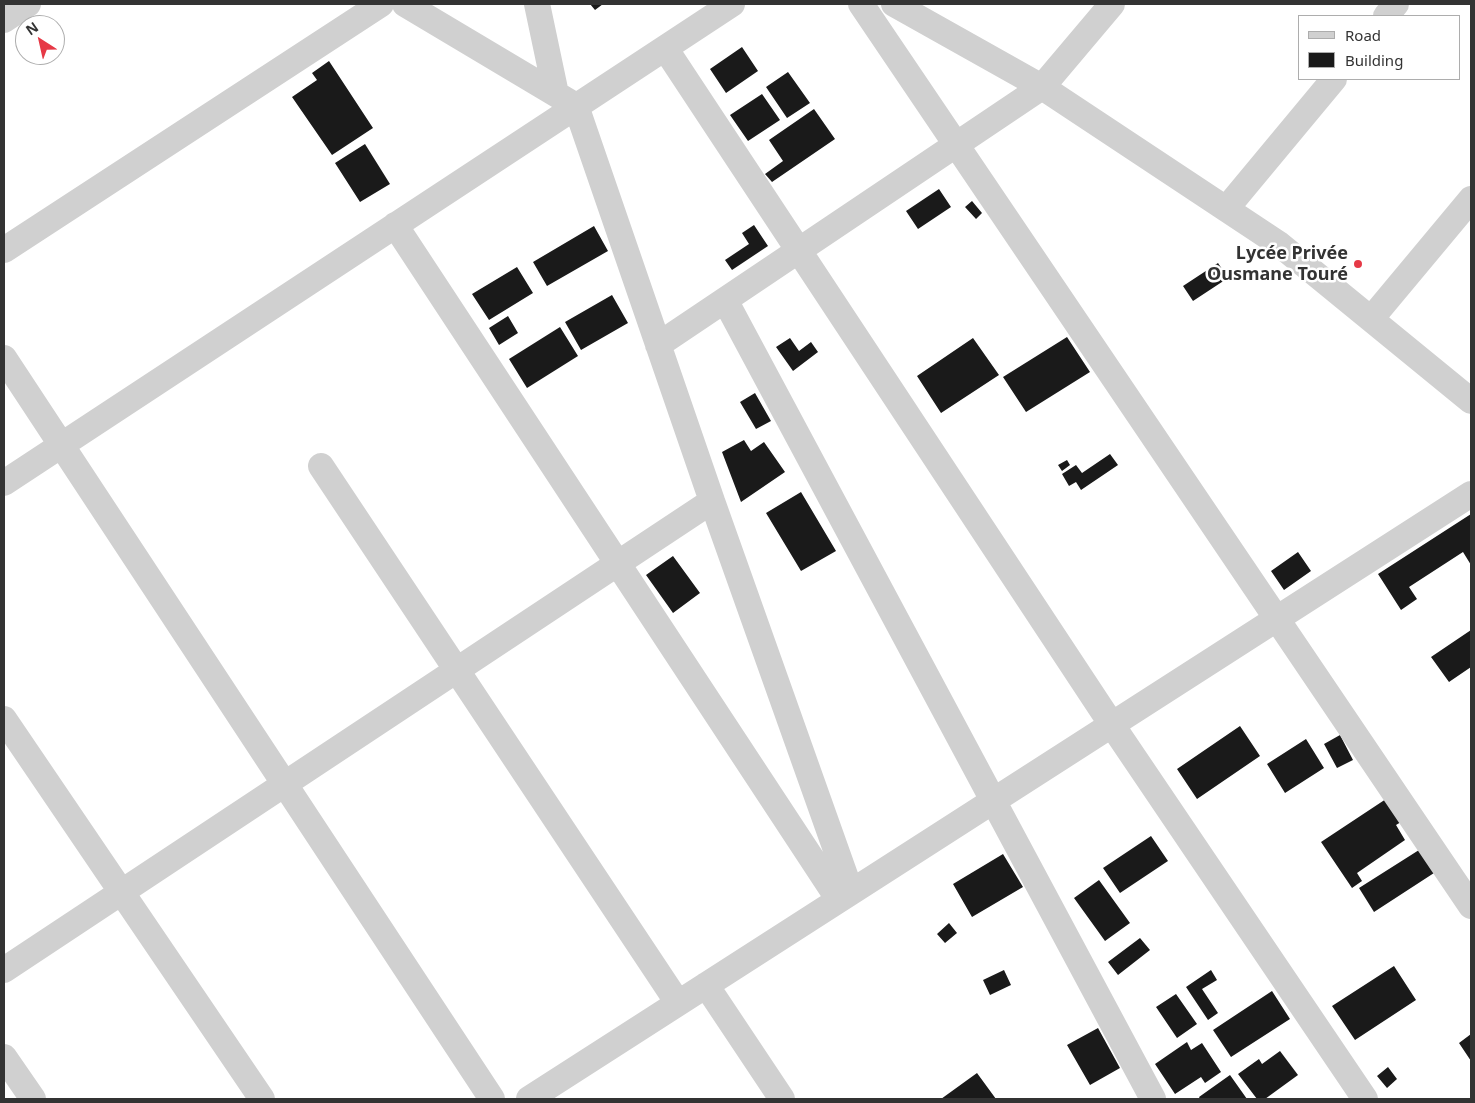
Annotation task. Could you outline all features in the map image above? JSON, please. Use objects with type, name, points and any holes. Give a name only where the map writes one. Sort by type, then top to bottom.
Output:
[{"type":"street","points":[[4,20],[28,4]]},
{"type":"street","points":[[4,250],[381,4]]},
{"type":"street","points":[[405,4],[566,100]]},
{"type":"street","points":[[537,4],[566,100],[658,345],[845,896]]},
{"type":"street","points":[[4,483],[395,225],[566,100],[665,48],[732,4]]},
{"type":"street","points":[[861,4],[1471,906]]},
{"type":"street","points":[[894,4],[931,13],[1279,244],[1471,401]]},
{"type":"street","points":[[658,345],[1042,87],[1112,4]]},
{"type":"street","points":[[1387,15],[1396,4]]},
{"type":"street","points":[[665,48],[1112,725],[1365,1099]]},
{"type":"street","points":[[1226,209],[1333,80]]},
{"type":"street","points":[[1371,319],[1468,209]]},
{"type":"street","points":[[395,225],[618,563],[845,896]]},
{"type":"street","points":[[726,300],[1153,1099]]},
{"type":"street","points":[[4,358],[492,1099]]},
{"type":"street","points":[[321,466],[678,1003]]},
{"type":"street","points":[[540,1096],[678,1003],[1471,494]]},
{"type":"street","points":[[4,970],[712,500]]},
{"type":"street","points":[[4,720],[262,1099]]},
{"type":"street","points":[[706,985],[782,1099]]},
{"type":"street","points":[[4,1057],[33,1099]]},
{"type":"building","points":[[590,4],[603,4],[595,10]]},
{"type":"building","points":[[742,47],[758,71],[726,93],[710,69]]},
{"type":"building","points":[[329,61],[373,128],[332,155],[292,97],[317,80],[312,73]]},
{"type":"building","points":[[788,72],[810,103],[787,118],[766,87]]},
{"type":"building","points":[[762,94],[780,120],[748,141],[730,115]]},
{"type":"building","points":[[814,109],[835,139],[772,182],[765,174],[783,161],[769,140]]},
{"type":"building","points":[[365,144],[390,184],[360,202],[335,163]]},
{"type":"building","points":[[939,189],[951,207],[918,229],[906,211]]},
{"type":"building","points":[[972,201],[982,213],[976,219],[965,207]]},
{"type":"building","points":[[754,225],[768,246],[732,270],[725,260],[749,244],[742,233]]},
{"type":"building","points":[[594,226],[608,251],[547,286],[533,262]]},
{"type":"building","points":[[1218,263],[1228,278],[1193,301],[1183,286]]},
{"type":"building","points":[[517,267],[533,293],[489,320],[472,294]]},
{"type":"building","points":[[612,295],[628,323],[581,350],[565,322]]},
{"type":"building","points":[[508,316],[518,333],[499,345],[489,328]]},
{"type":"building","points":[[560,327],[578,356],[527,388],[509,359]]},
{"type":"building","points":[[1067,337],[1090,372],[1026,412],[1003,377]]},
{"type":"building","points":[[790,338],[799,351],[811,342],[818,352],[793,371],[776,347]]},
{"type":"building","points":[[973,338],[999,375],[941,413],[917,376]]},
{"type":"building","points":[[755,393],[771,421],[756,429],[740,402]]},
{"type":"building","points":[[744,440],[751,451],[764,442],[785,472],[741,502],[722,452]]},
{"type":"building","points":[[1110,454],[1118,465],[1081,490],[1076,482],[1069,486],[1062,474],[1076,465],[1082,473]]},
{"type":"building","points":[[1067,460],[1070,465],[1062,471],[1058,465]]},
{"type":"building","points":[[801,492],[836,551],[801,571],[766,513]]},
{"type":"building","points":[[1471,514],[1471,565],[1463,552],[1409,587],[1417,599],[1401,610],[1378,574]]},
{"type":"building","points":[[1298,552],[1311,571],[1284,590],[1271,571]]},
{"type":"building","points":[[673,556],[700,593],[673,613],[646,575]]},
{"type":"building","points":[[1471,630],[1471,667],[1449,682],[1431,657]]},
{"type":"building","points":[[1240,726],[1260,756],[1197,799],[1177,769]]},
{"type":"building","points":[[1340,735],[1353,760],[1337,768],[1324,744]]},
{"type":"building","points":[[1306,739],[1324,768],[1285,793],[1267,764]]},
{"type":"building","points":[[1386,799],[1401,822],[1396,825],[1405,840],[1357,873],[1362,881],[1352,888],[1321,842]]},
{"type":"building","points":[[1151,836],[1168,861],[1120,893],[1103,868]]},
{"type":"building","points":[[1419,850],[1434,873],[1374,912],[1359,888]]},
{"type":"building","points":[[1003,854],[1023,887],[972,917],[953,884]]},
{"type":"building","points":[[1099,880],[1130,923],[1105,941],[1074,898]]},
{"type":"building","points":[[949,923],[957,933],[945,943],[937,934]]},
{"type":"building","points":[[1140,938],[1150,950],[1118,975],[1108,962]]},
{"type":"building","points":[[1394,966],[1416,1000],[1355,1040],[1332,1006]]},
{"type":"building","points":[[1004,970],[1011,985],[990,995],[983,980]]},
{"type":"building","points":[[1211,970],[1217,980],[1202,989],[1218,1013],[1208,1020],[1186,987]]},
{"type":"building","points":[[1272,991],[1290,1019],[1231,1057],[1213,1030]]},
{"type":"building","points":[[1176,994],[1197,1024],[1177,1038],[1156,1007]]},
{"type":"building","points":[[1098,1028],[1120,1068],[1090,1085],[1067,1045]]},
{"type":"building","points":[[1471,1034],[1471,1061],[1459,1043]]},
{"type":"building","points":[[1187,1042],[1191,1050],[1202,1043],[1221,1072],[1205,1083],[1201,1077],[1175,1094],[1155,1064]]},
{"type":"building","points":[[1280,1051],[1298,1075],[1265,1099],[1257,1099],[1238,1074],[1259,1059],[1262,1064]]},
{"type":"building","points":[[1388,1067],[1397,1079],[1387,1088],[1377,1076]]},
{"type":"building","points":[[977,1073],[996,1099],[941,1099]]},
{"type":"building","points":[[1230,1075],[1247,1099],[1200,1099],[1199,1097]]},
{"type":"place","name":"Lycée Privée Ousmane Touré","points":[[1358,264]]}]
